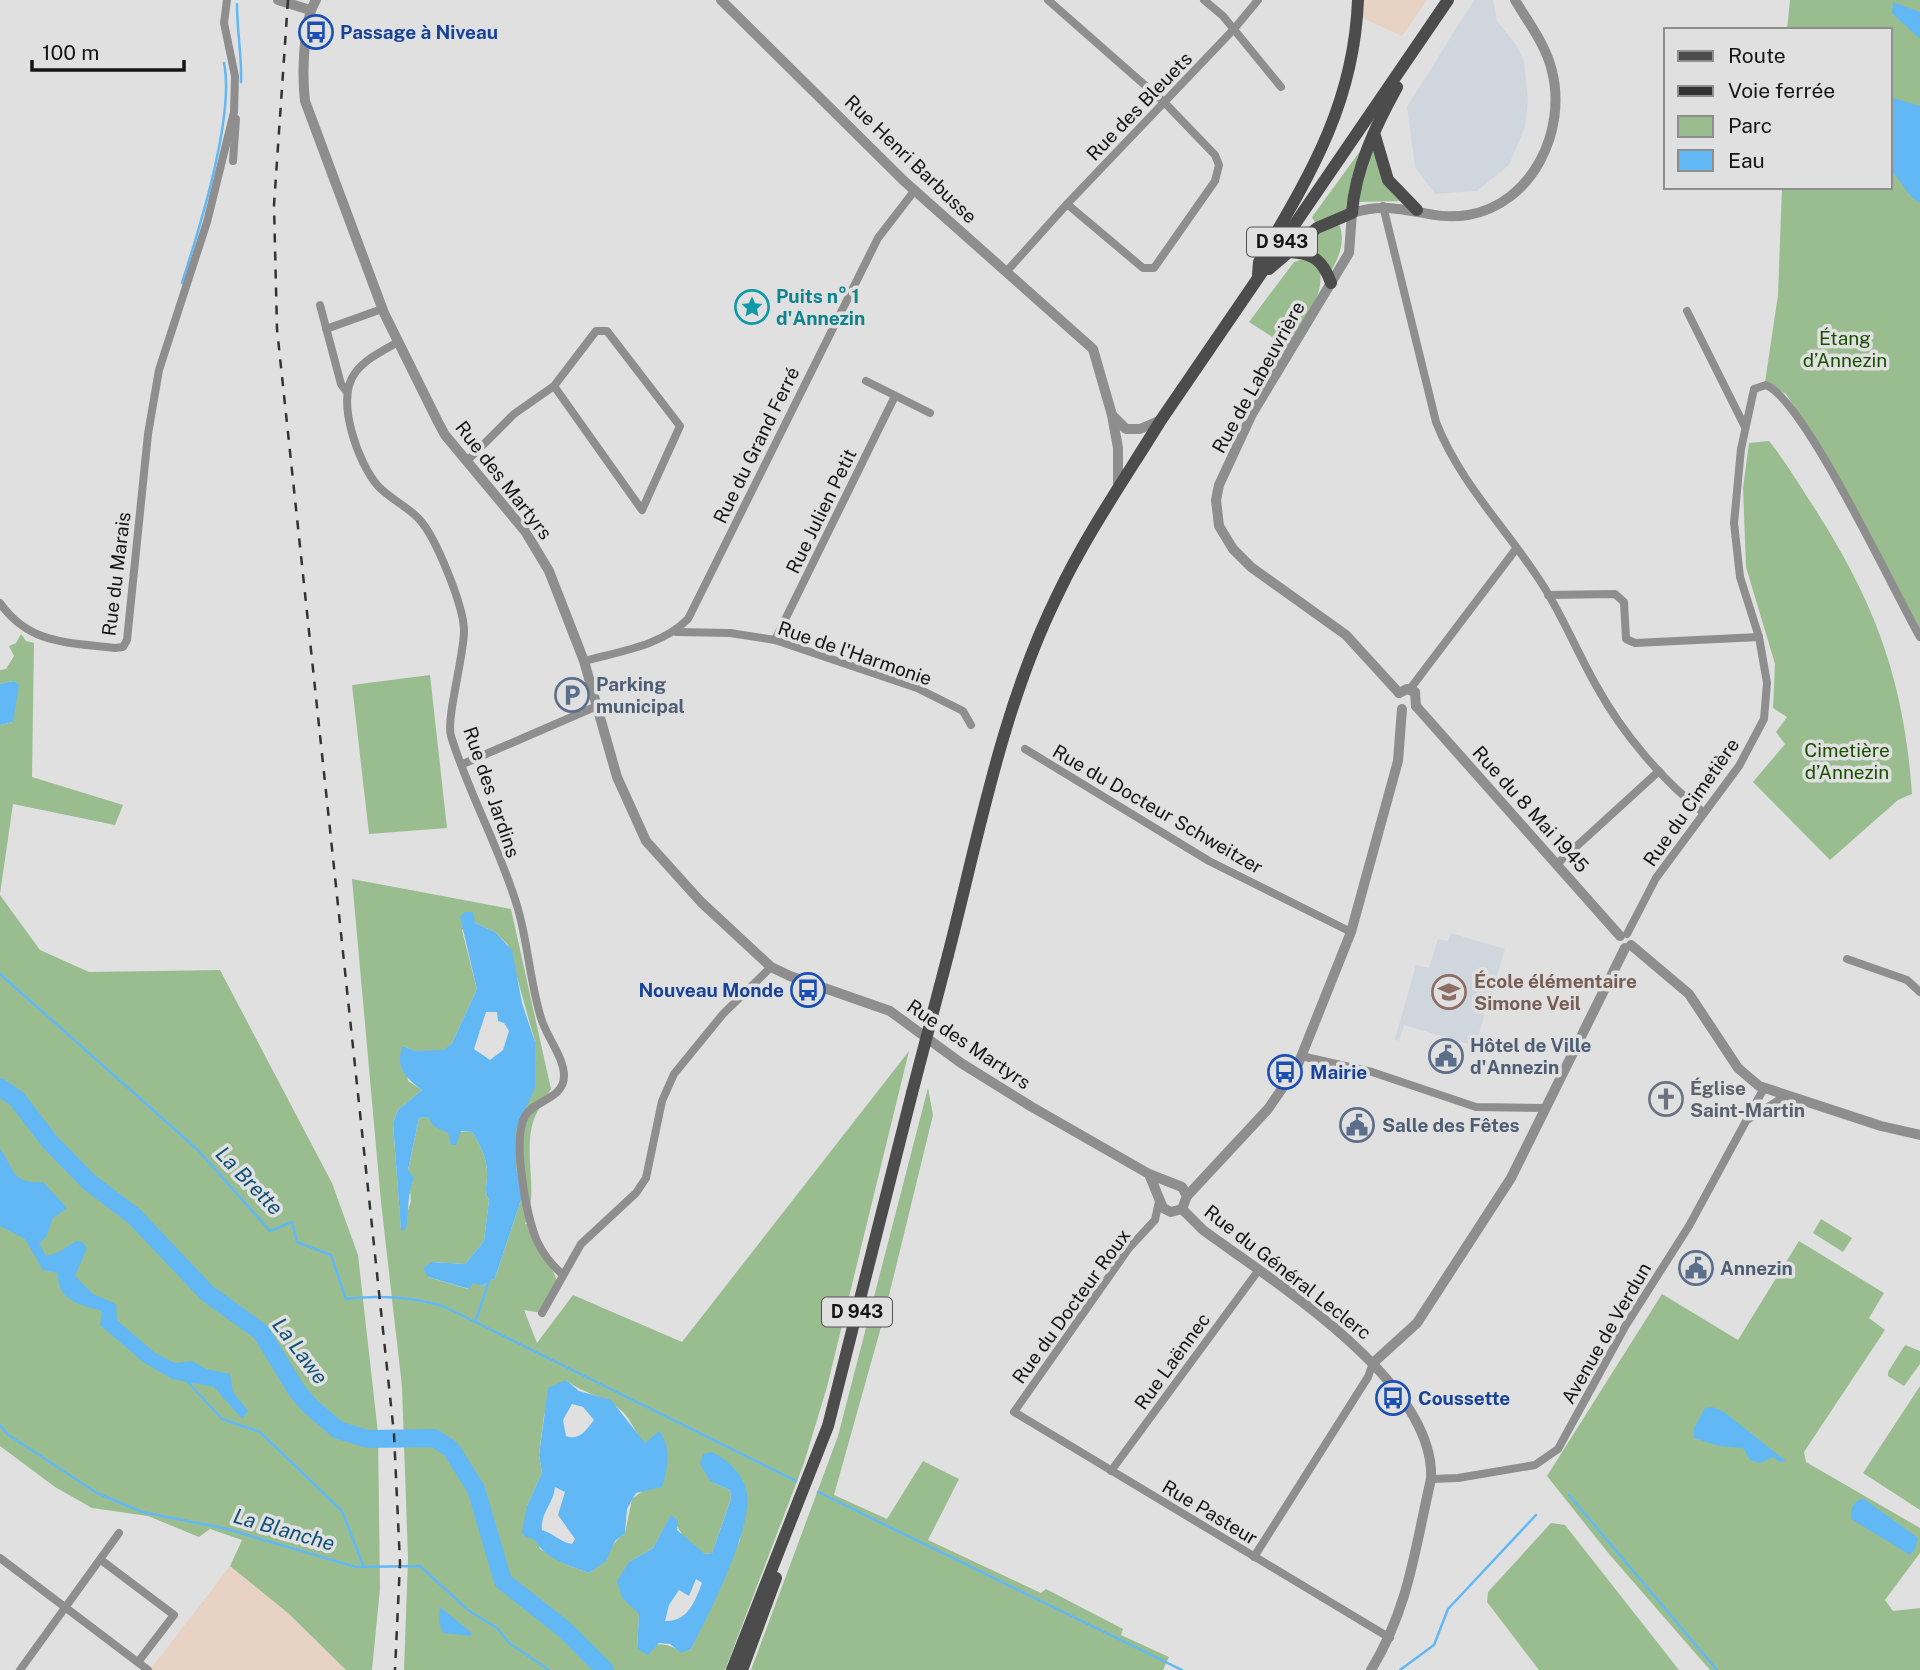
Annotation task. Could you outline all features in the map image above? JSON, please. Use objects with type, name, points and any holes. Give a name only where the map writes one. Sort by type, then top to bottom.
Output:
[{"type":"main road","points":[[1258,278],[1259,262],[1311,174],[1340,107],[1352,62],[1358,0]]},
{"type":"main road","name":"D 943","points":[[742,1670],[828,1426],[1003,737],[1057,594],[1118,486],[1161,420],[1448,0]]},
{"type":"main road","points":[[1258,278],[1317,228],[1352,213],[1356,182],[1382,114],[1423,39]]},
{"type":"main road","points":[[1375,136],[1388,180],[1417,210]]},
{"type":"main road","points":[[1289,252],[1307,253],[1322,262],[1331,283]]},
{"type":"main road","name":"D 943","points":[[732,1670],[770,1569],[791,1527]]},
{"type":"street","points":[[227,0],[224,23],[235,76],[233,161]]},
{"type":"street","points":[[278,0],[310,10]]},
{"type":"street","name":"Rue des Martyrs","points":[[316,0],[310,10],[305,101],[382,309],[445,435],[538,550],[584,661],[617,777],[652,850],[771,967],[789,976],[890,1011],[961,1063],[1149,1174]]},
{"type":"street","name":"Rue Henri Barbusse","points":[[721,0],[915,190],[1082,337],[1097,360],[1112,415],[1118,448],[1118,486]]},
{"type":"street","points":[[1048,0],[1164,102],[1215,155],[1219,165],[1215,181],[1154,268],[1143,268],[1067,204]]},
{"type":"street","points":[[1203,0],[1234,29],[1280,87]]},
{"type":"street","name":"Rue des Bleuets","points":[[1007,271],[1258,0]]},
{"type":"street","points":[[1352,213],[1383,206],[1443,216],[1469,215],[1489,208],[1518,188],[1544,157],[1553,133],[1553,76],[1546,53],[1515,0]]},
{"type":"street","name":"Rue du Marais","points":[[0,603],[17,624],[34,635],[54,640],[123,647],[127,640],[152,411],[159,370],[215,192],[235,104]]},
{"type":"street","name":"Rue du Grand Ferré","points":[[676,632],[688,620],[878,238],[915,190]]},
{"type":"street","points":[[1383,206],[1433,409],[1448,454],[1548,595],[1598,690],[1658,771],[1704,813]]},
{"type":"street","name":"Rue de Labeuvrière","points":[[1352,213],[1349,253],[1252,414],[1219,485],[1216,500],[1219,526],[1233,550],[1251,567],[1346,635],[1399,692]]},
{"type":"street","name":"Rue des Jardins","points":[[320,305],[341,384],[347,392],[352,434],[368,472],[379,487],[419,519],[428,531],[460,609],[464,638],[450,733],[517,906],[541,1017],[564,1077],[561,1088],[532,1107],[524,1117],[520,1133],[525,1194],[537,1240],[550,1263],[562,1274]]},
{"type":"street","points":[[326,329],[382,309]]},
{"type":"street","points":[[1687,311],[1745,427]]},
{"type":"street","points":[[467,461],[514,414],[554,386],[596,331],[607,331],[680,426],[642,510],[554,386]]},
{"type":"street","points":[[347,392],[356,371],[398,342]]},
{"type":"street","points":[[866,381],[930,413]]},
{"type":"street","name":"Rue du Cimetière","points":[[1623,935],[1657,878],[1739,766],[1764,719],[1767,683],[1759,638],[1740,578],[1734,523],[1745,427],[1754,389],[1766,384],[1786,400],[1844,492],[1920,637]]},
{"type":"street","name":"Rue Julien Petit","points":[[775,640],[895,396]]},
{"type":"street","points":[[1112,415],[1126,429],[1140,429],[1161,420]]},
{"type":"street","points":[[1149,1174],[1163,1208],[1177,1210],[1204,1176],[1273,1103],[1291,1078],[1351,932],[1398,761],[1402,709],[1396,700],[1399,692],[1410,689],[1516,549]]},
{"type":"street","points":[[1548,595],[1615,594],[1624,602],[1626,639],[1635,643],[1759,638]]},
{"type":"street","points":[[584,661],[658,641],[676,632]]},
{"type":"street","name":"Rue de l'Harmonie","points":[[676,632],[730,633],[775,640],[917,688],[963,711],[971,725]]},
{"type":"street","points":[[1402,709],[1409,710],[1416,706],[1418,696],[1410,689]]},
{"type":"street","points":[[463,764],[597,706]]},
{"type":"street","name":"Rue du 8 Mai 1945","points":[[1416,706],[1556,865],[1623,935]]},
{"type":"street","name":"Rue du Docteur Schweitzer","points":[[1026,749],[1209,860],[1351,932]]},
{"type":"street","points":[[1556,865],[1658,771]]},
{"type":"street","points":[[1255,1557],[1368,1377],[1373,1363],[1417,1323],[1511,1178],[1628,947],[1631,939],[1623,935]]},
{"type":"street","points":[[1628,947],[1689,994],[1738,1068],[1768,1090],[1920,1135]]},
{"type":"street","points":[[1847,959],[1907,980],[1920,992]]},
{"type":"street","points":[[542,1313],[581,1244],[636,1193],[646,1178],[662,1101],[674,1074],[723,1014],[771,967]]},
{"type":"street","points":[[1301,1056],[1372,1072],[1476,1107],[1545,1108]]},
{"type":"street","points":[[1765,1108],[1768,1090]]},
{"type":"street","name":"Avenue de Verdun","points":[[1431,1479],[1535,1465],[1558,1449],[1626,1325],[1689,1226],[1749,1119],[1752,1107],[1768,1090]]},
{"type":"street","name":"Avenue de Verdun","points":[[1749,1119],[1785,1096]]},
{"type":"street","points":[[1149,1174],[1174,1184],[1187,1196]]},
{"type":"street","points":[[1159,1198],[1163,1187],[1204,1176]]},
{"type":"street","name":"Rue du Docteur Roux","points":[[1155,1220],[1159,1198]]},
{"type":"street","name":"Rue du Général Leclerc","points":[[1177,1210],[1315,1313],[1373,1363],[1421,1428],[1430,1451],[1431,1479],[1404,1602],[1390,1638],[1371,1670]]},
{"type":"street","name":"Rue du Docteur Roux","points":[[1014,1412],[1129,1248],[1155,1220],[1177,1210]]},
{"type":"street","name":"Rue Laënnec","points":[[1111,1471],[1258,1271]]},
{"type":"street","name":"Rue Pasteur","points":[[1014,1412],[1390,1638]]},
{"type":"street","points":[[20,1670],[119,1533]]},
{"type":"street","points":[[0,1558],[148,1670]]},
{"type":"street","points":[[101,1560],[174,1615],[138,1662]]},
{"type":"shaded area","points":[[1358,0],[1427,0],[1402,36],[1358,16]]},
{"type":"shaded area","points":[[1474,0],[1493,0],[1497,21],[1517,46],[1524,62],[1528,100],[1525,127],[1509,165],[1477,191],[1435,194],[1415,167],[1407,107]]},
{"type":"shaded area","name":"École élémentaire Simone Veil","points":[[1451,933],[1505,949],[1475,1046],[1404,1025],[1399,1041],[1395,1039],[1416,965],[1429,968],[1438,939],[1448,941]]},
{"type":"shaded area","points":[[230,1566],[288,1613],[346,1670],[150,1670]]},
{"type":"green space","name":"Étang d’Annezin","points":[[1790,0],[1920,0],[1920,634],[1831,463],[1786,394],[1765,382],[1778,295],[1782,189],[1892,189],[1892,28],[1787,28]]},
{"type":"green space","points":[[1366,143],[1348,210],[1316,224],[1312,217]]},
{"type":"green space","points":[[1373,146],[1381,175],[1402,201],[1356,202]]},
{"type":"green space","points":[[1333,224],[1340,226],[1342,239],[1330,273],[1300,248]]},
{"type":"green space","points":[[1307,258],[1318,264],[1320,286],[1312,307],[1288,347],[1249,322],[1294,262]]},
{"type":"green space","name":"Cimetière d’Annezin","points":[[1769,441],[1838,547],[1871,613],[1894,681],[1908,754],[1912,794],[1898,800],[1830,860],[1753,782],[1785,744],[1776,732],[1787,717],[1773,708],[1775,664],[1746,567],[1743,488],[1749,443]]},
{"type":"green space","points":[[21,634],[26,641],[34,643],[32,777],[123,805],[115,825],[13,804],[0,894],[0,725],[13,722],[13,681],[0,684],[0,670],[6,669],[14,656],[9,646],[16,643]]},
{"type":"green space","points":[[430,675],[447,828],[369,834],[352,685]]},
{"type":"green space","points":[[352,879],[511,909],[551,1089],[536,1115],[531,1132],[531,1198],[525,1224],[533,1223],[558,1283],[542,1313],[524,1310],[537,1343],[573,1295],[682,1342],[909,1051],[827,1387],[804,1463],[725,1670],[404,1670],[408,1559],[402,1387],[381,1202]],"holes":[[[475,923],[495,932],[508,945],[535,1042],[522,1115],[516,1130],[516,1168],[523,1194],[495,1278],[482,1286],[473,1282],[468,1289],[428,1277],[433,1262],[465,1264],[484,1241],[489,1200],[486,1190],[486,1166],[480,1146],[472,1132],[447,1131],[427,1117],[419,1118],[408,1170],[411,1201],[401,1230],[393,1123],[398,1110],[422,1090],[408,1081],[403,1046],[415,1051],[444,1051],[452,1043],[477,989],[462,930]],[[566,1380],[616,1407],[626,1415],[645,1443],[650,1442],[645,1489],[632,1499],[625,1533],[589,1573],[567,1565],[540,1549],[527,1506],[542,1473],[539,1455],[544,1415]],[[711,1482],[746,1488],[740,1540],[691,1649],[681,1652],[660,1644],[637,1649],[639,1614],[629,1562],[653,1548],[671,1516],[686,1541],[705,1554],[712,1553],[731,1499],[730,1490]]]},
{"type":"green space","points":[[0,895],[40,950],[89,972],[220,970],[332,1183],[358,1255],[378,1433],[380,1589],[372,1670],[346,1670],[288,1613],[230,1566],[242,1540],[210,1529],[199,1537],[148,1516],[92,1508],[55,1487],[0,1446]]},
{"type":"green space","points":[[928,1088],[933,1115],[883,1320],[834,1495],[887,1519],[923,1461],[959,1479],[928,1540],[1041,1593],[1046,1589],[1123,1629],[1121,1635],[1169,1657],[1163,1670],[751,1670],[838,1436]]},
{"type":"green space","points":[[1821,1219],[1852,1238],[1843,1252],[1813,1233]]},
{"type":"green space","points":[[1799,1241],[1884,1293],[1869,1318],[1885,1330],[1804,1452],[1806,1462],[1920,1528],[1920,1553],[1885,1600],[1893,1611],[1920,1608],[1920,1670],[1710,1670],[1609,1554],[1547,1476],[1662,1294],[1738,1340]]},
{"type":"green space","points":[[1905,1345],[1920,1351],[1920,1364],[1904,1386],[1888,1376],[1888,1372]]},
{"type":"green space","points":[[1920,1386],[1920,1510],[1863,1473]]},
{"type":"green space","points":[[1551,1523],[1565,1525],[1679,1670],[1539,1670],[1487,1602],[1488,1592]]},
{"type":"water","points":[[1893,2],[1920,12],[1920,39],[1892,13]]},
{"type":"water","points":[[1892,98],[1920,106],[1920,203],[1892,173]]},
{"type":"water","points":[[13,681],[19,685],[13,722],[0,725],[0,684]]},
{"type":"water","points":[[465,912],[473,912],[475,923],[495,932],[512,950],[522,1003],[535,1042],[535,1088],[516,1130],[516,1168],[523,1194],[495,1278],[482,1286],[473,1283],[469,1289],[428,1277],[423,1268],[432,1262],[465,1264],[484,1241],[489,1200],[486,1190],[486,1166],[480,1146],[472,1132],[461,1131],[456,1145],[451,1145],[448,1133],[435,1127],[427,1117],[419,1118],[408,1170],[414,1178],[409,1196],[406,1229],[401,1231],[393,1123],[398,1110],[422,1090],[403,1071],[400,1060],[403,1046],[415,1051],[444,1050],[452,1043],[477,989],[460,917]],"holes":[[[486,1012],[497,1012],[498,1021],[504,1023],[509,1031],[503,1050],[490,1060],[474,1049]]]},
{"type":"water","points":[[0,1149],[19,1178],[43,1182],[67,1208],[52,1219],[47,1236],[39,1243],[46,1256],[59,1252],[76,1241],[82,1242],[87,1248],[75,1276],[93,1294],[116,1304],[117,1320],[155,1353],[175,1363],[192,1361],[206,1369],[230,1374],[233,1392],[248,1411],[242,1419],[214,1387],[172,1379],[143,1362],[100,1325],[102,1311],[71,1300],[65,1295],[58,1282],[58,1273],[43,1270],[25,1239],[0,1226]]},
{"type":"water","points":[[566,1380],[579,1391],[611,1400],[645,1443],[659,1431],[666,1444],[667,1465],[662,1487],[636,1493],[627,1509],[625,1533],[615,1541],[606,1561],[589,1573],[551,1557],[535,1540],[524,1536],[522,1532],[527,1506],[542,1473],[539,1455],[548,1388]],"holes":[[[572,1404],[583,1407],[594,1420],[582,1434],[575,1437],[566,1436],[563,1420]],[[555,1487],[565,1492],[558,1515],[575,1539],[572,1544],[542,1530],[543,1518]]]},
{"type":"water","points":[[1712,1407],[1724,1412],[1786,1461],[1780,1462],[1773,1457],[1760,1463],[1750,1460],[1743,1448],[1719,1446],[1694,1438],[1694,1428],[1705,1408]]},
{"type":"water","points":[[712,1452],[732,1466],[739,1475],[745,1486],[747,1501],[745,1521],[729,1568],[691,1649],[681,1653],[670,1644],[659,1643],[648,1655],[637,1649],[639,1614],[622,1598],[617,1581],[629,1562],[653,1548],[671,1515],[678,1521],[677,1530],[705,1554],[712,1553],[731,1499],[730,1490],[711,1482],[700,1464],[703,1454]],"holes":[[[696,1579],[702,1583],[690,1609],[680,1618],[665,1621],[669,1605],[679,1590],[689,1596]]]},
{"type":"water","points":[[1864,1499],[1918,1538],[1910,1555],[1851,1519],[1851,1509],[1858,1500]]},
{"type":"water","points":[[440,1607],[472,1633],[471,1636],[443,1633],[439,1622]]},
{"type":"waterway","points":[[237,4],[241,82]]},
{"type":"waterway","points":[[182,283],[206,204],[220,142],[226,85],[224,63]]},
{"type":"waterway","name":"La Brette","points":[[0,974],[198,1150],[270,1231],[292,1222],[297,1242],[331,1255],[346,1299],[395,1298],[443,1306],[796,1481]]},
{"type":"waterway","name":"La Lawe","points":[[0,1087],[17,1099],[50,1142],[89,1182],[134,1216],[207,1293],[261,1332],[297,1391],[338,1430],[368,1439],[434,1438],[451,1449],[476,1489],[503,1581],[564,1629],[605,1670]]},
{"type":"waterway","points":[[476,1320],[489,1281]]},
{"type":"waterway","points":[[186,1380],[222,1419],[260,1432],[342,1511],[363,1565]]},
{"type":"waterway","name":"La Blanche","points":[[0,1425],[7,1434],[97,1493],[142,1512],[223,1528],[356,1567],[420,1566],[468,1610],[497,1628],[509,1643],[549,1670]]},
{"type":"waterway","points":[[818,1492],[1182,1670]]},
{"type":"waterway","points":[[1569,1495],[1717,1670]]},
{"type":"waterway","points":[[1400,1670],[1434,1645],[1448,1609],[1536,1515]]},
{"type":"railway","points":[[288,0],[274,205],[277,329],[394,1434],[400,1563],[395,1670]]},
{"type":"place","name":"Passage à Niveau","points":[[316,32]]},
{"type":"place","name":"Puits n° 1 d'Annezin","points":[[752,307]]},
{"type":"place","name":"Parking municipal","points":[[572,695]]},
{"type":"place","name":"Nouveau Monde","points":[[808,990]]},
{"type":"place","name":"École élémentaire Simone Veil","points":[[1449,992]]},
{"type":"place","name":"Hôtel de Ville d'Annezin","points":[[1446,1056]]},
{"type":"place","name":"Mairie","points":[[1285,1072]]},
{"type":"place","name":"Église Saint-Martin","points":[[1666,1099]]},
{"type":"place","name":"Salle des Fêtes","points":[[1357,1125]]},
{"type":"place","name":"Annezin","points":[[1696,1268]]},
{"type":"place","name":"Coussette","points":[[1393,1398]]}]
